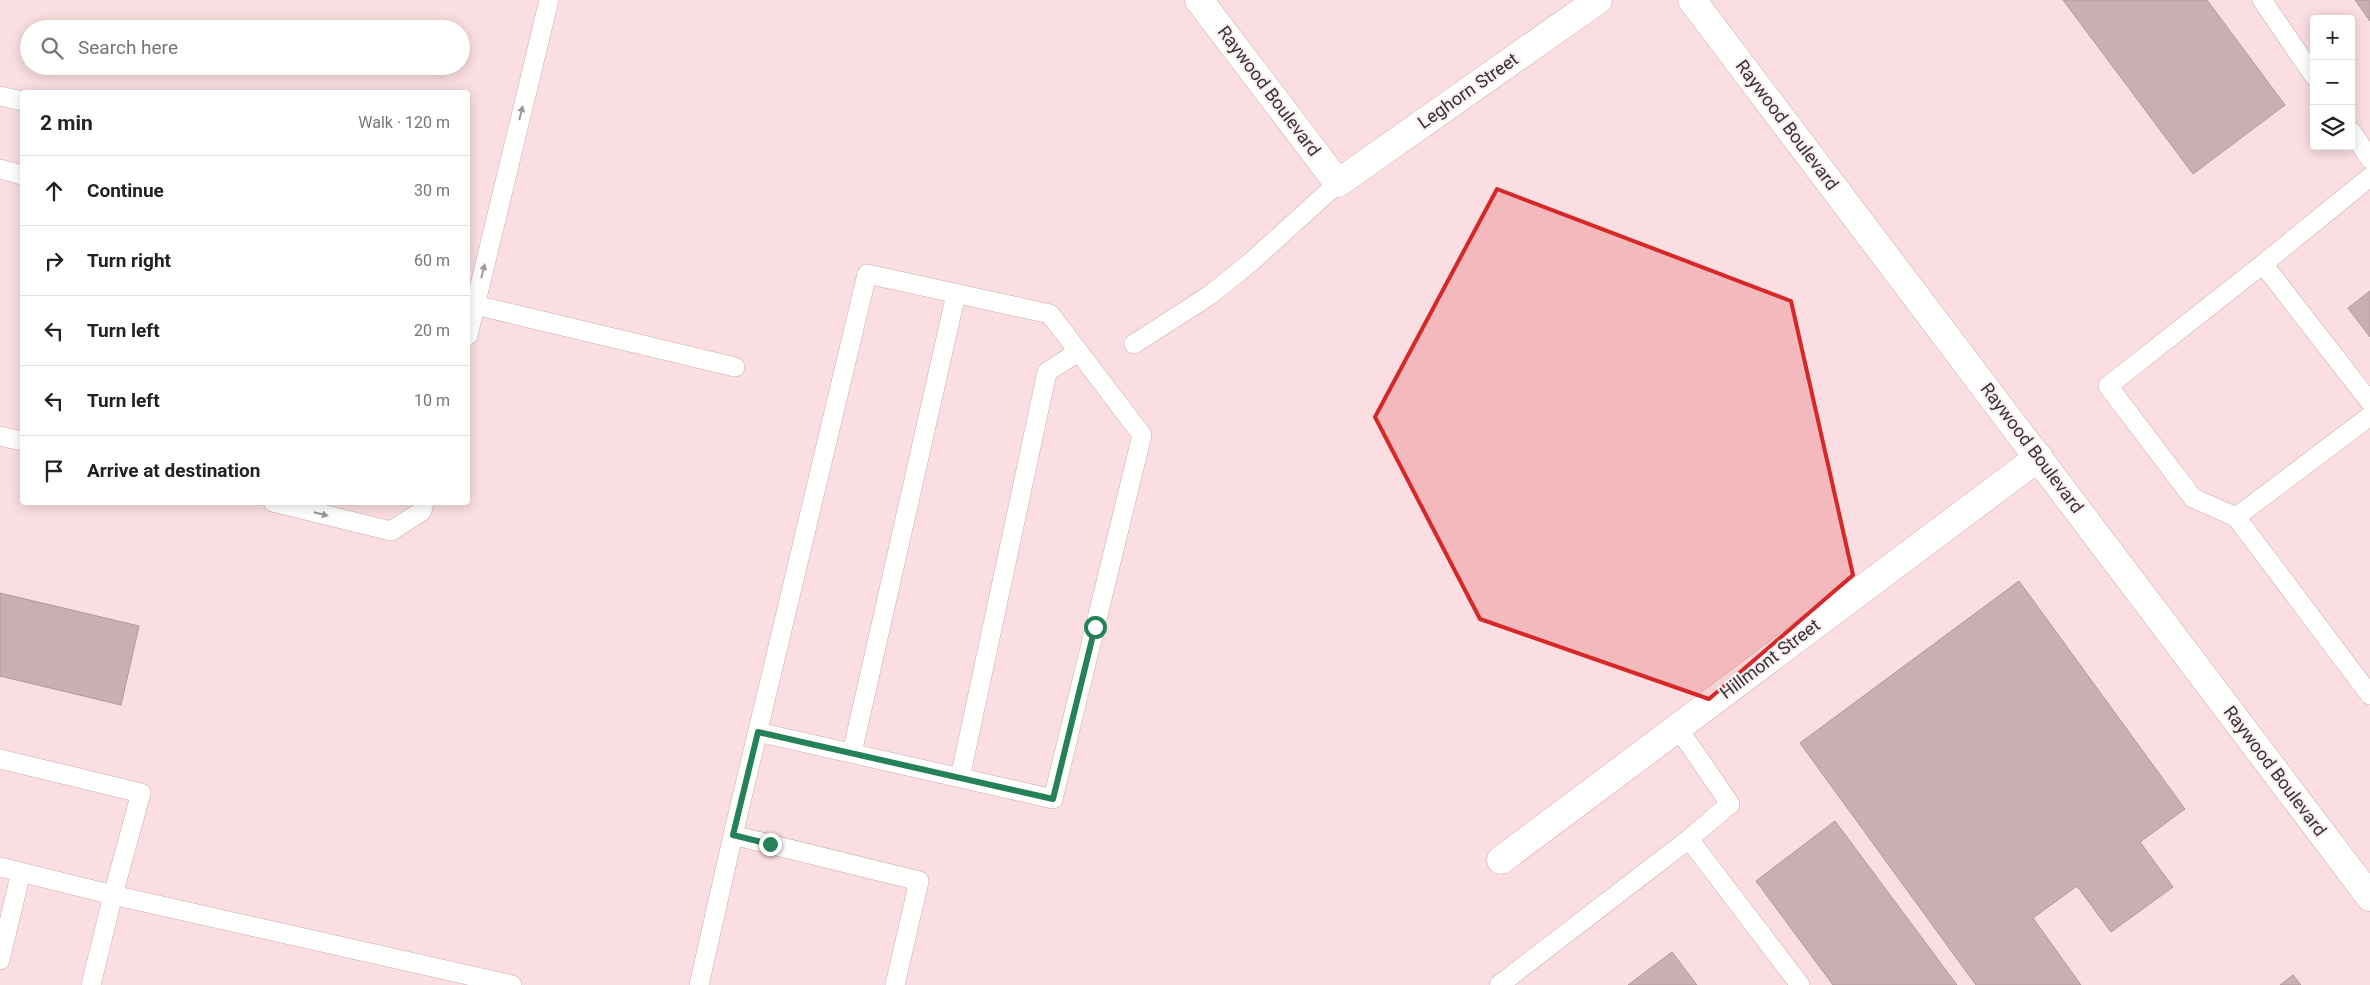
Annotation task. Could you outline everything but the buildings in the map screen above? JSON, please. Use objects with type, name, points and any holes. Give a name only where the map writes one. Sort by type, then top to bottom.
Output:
[{"type":"street","name":"Raywood Boulevard","points":[[1199,0],[1338,183]]},
{"type":"street","name":"Leghorn Street","points":[[1338,183],[1598,0]]},
{"type":"street","name":"Raywood Boulevard","points":[[1692,0],[2366,885]]},
{"type":"street","name":"Hillmont Street","points":[[1501,860],[2039,457]]},
{"type":"lane","points":[[470,326],[549,0]]},
{"type":"lane","points":[[2262,0],[2310,70]]},
{"type":"lane","points":[[0,96],[20,101]]},
{"type":"lane","points":[[2355,137],[2370,159]]},
{"type":"lane","points":[[0,169],[20,174]]},
{"type":"lane","points":[[2370,177],[2264,264],[2108,386],[2192,498],[2236,517],[2370,695]]},
{"type":"lane","points":[[1134,344],[1210,295],[1251,262],[1338,183]]},
{"type":"lane","points":[[2264,264],[2370,402]]},
{"type":"lane","points":[[699,985],[733,835],[868,274],[1050,314],[1142,435],[1053,799],[758,732]]},
{"type":"lane","points":[[852,753],[956,294]]},
{"type":"lane","points":[[475,305],[736,366]]},
{"type":"lane","points":[[960,778],[1047,372],[1078,352]]},
{"type":"lane","points":[[2236,517],[2370,416]]},
{"type":"lane","points":[[0,436],[20,441]]},
{"type":"lane","points":[[285,505],[391,531],[422,511],[423,505]]},
{"type":"lane","points":[[1499,985],[1689,839],[1730,804],[1678,728]]},
{"type":"lane","points":[[0,759],[141,793],[91,985]]},
{"type":"lane","points":[[733,835],[919,881],[895,985]]},
{"type":"lane","points":[[1689,839],[1800,985]]},
{"type":"lane","points":[[0,867],[113,895],[512,985]]},
{"type":"lane","points":[[0,960],[21,872]]},
{"type":"highlighted area","points":[[1497,189],[1791,301],[1853,575],[1709,699],[1480,619],[1375,417]]},
{"type":"route","points":[[770,844],[733,835],[758,732],[1053,799],[1095,627]]}]
